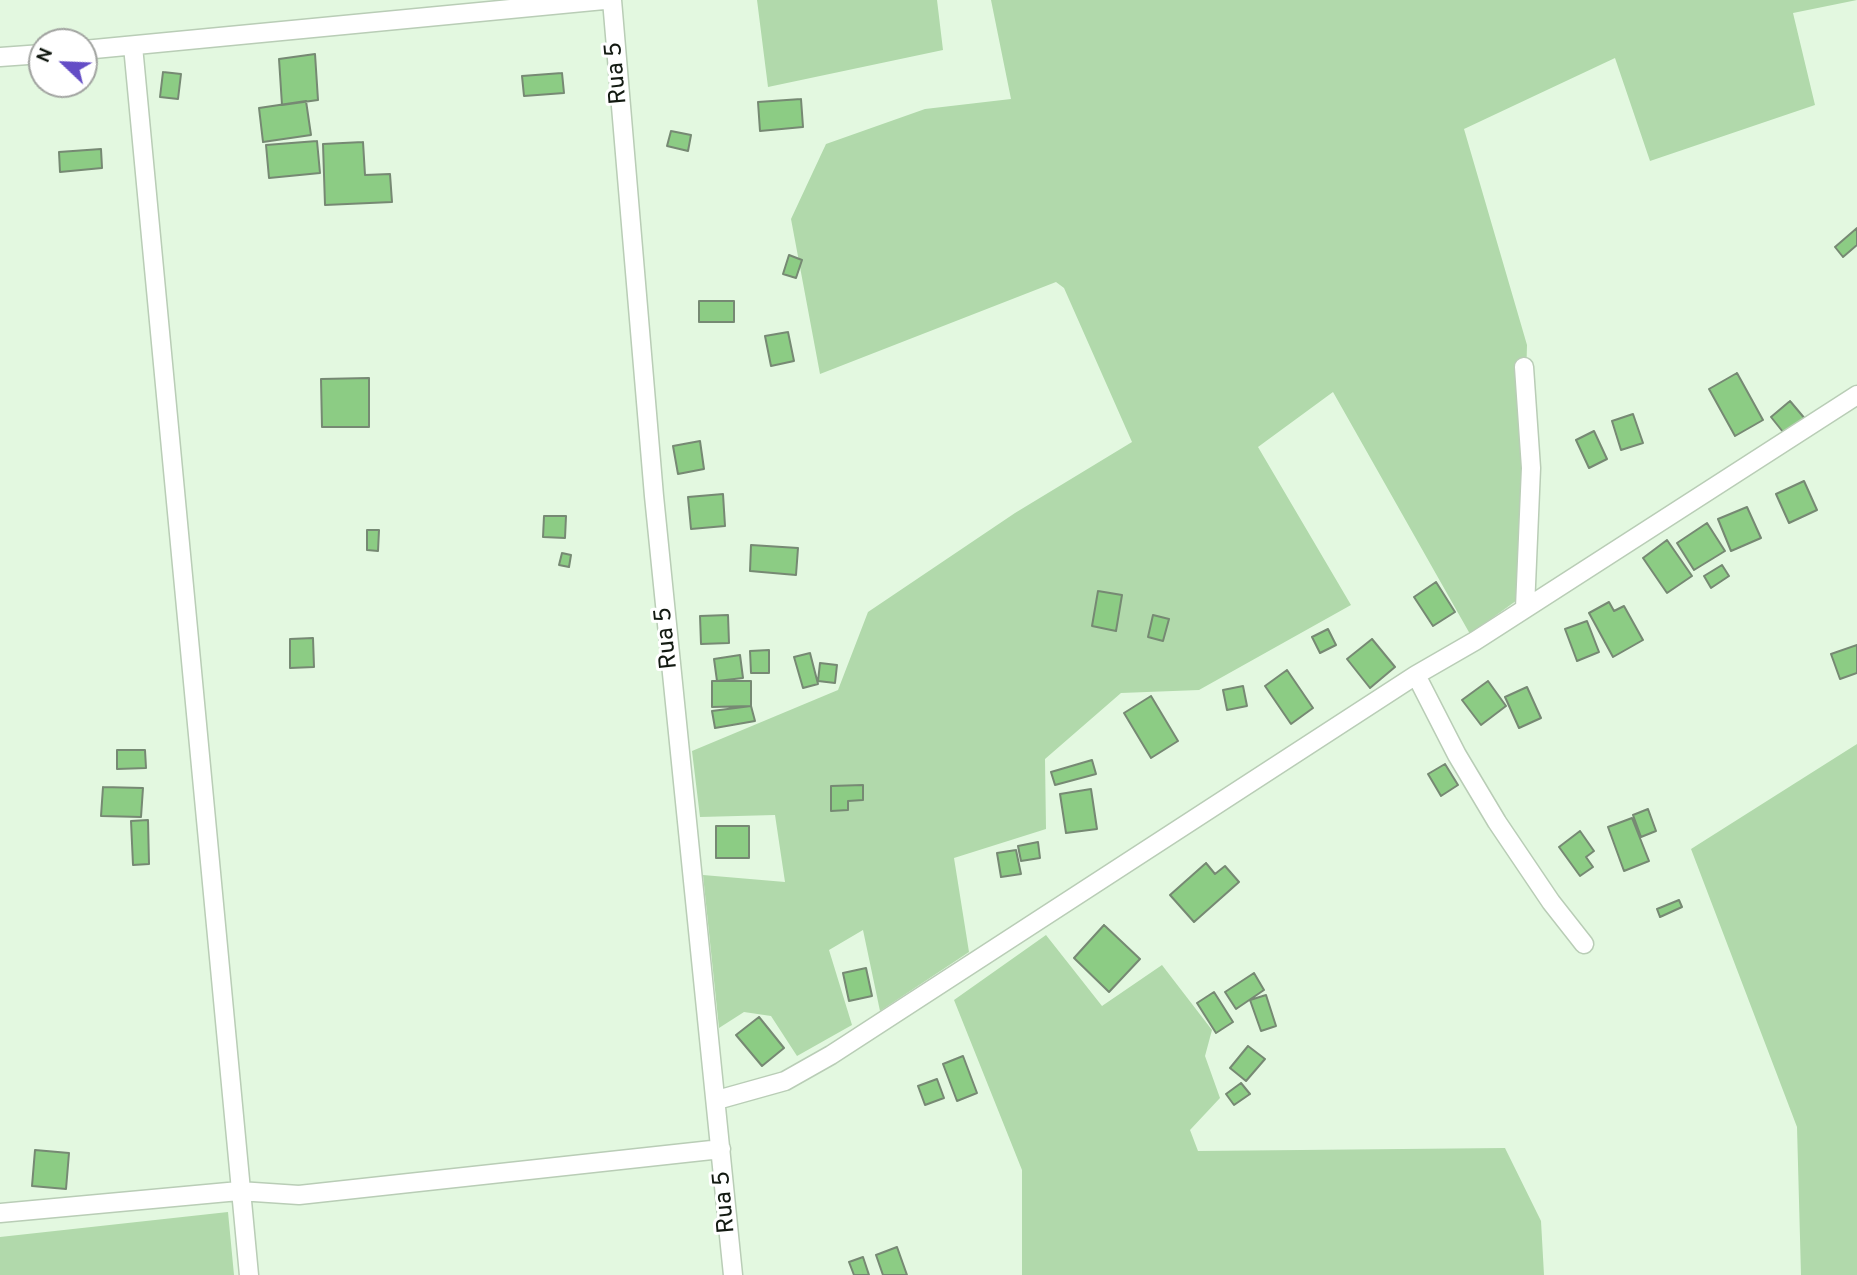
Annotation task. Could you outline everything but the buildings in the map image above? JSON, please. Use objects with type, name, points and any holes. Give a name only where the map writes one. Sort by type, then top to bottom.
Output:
[{"type":"street","points":[[98,49],[604,0]]},
{"type":"street","name":"Rua 5","points":[[612,0],[654,496],[694,914],[717,1100],[733,1275]]},
{"type":"street","points":[[133,47],[248,1275]]},
{"type":"street","points":[[0,57],[28,55]]},
{"type":"street","points":[[1524,367],[1531,468],[1525,608]]},
{"type":"street","points":[[717,1100],[785,1081],[831,1055],[1416,675],[1857,395]]},
{"type":"street","points":[[1416,675],[1457,755],[1497,822],[1551,902],[1584,944]]},
{"type":"street","points":[[0,1213],[239,1191],[278,1195],[312,1194],[722,1149]]},
{"type":"green space","points":[[757,0],[937,0],[943,50],[768,87]]},
{"type":"green space","points":[[991,0],[1857,0],[1793,13],[1815,105],[1650,161],[1615,58],[1464,129],[1527,345],[1520,598],[1470,634],[1333,392],[1258,447],[1351,605],[1199,690],[1121,693],[1045,759],[1046,829],[954,858],[969,952],[880,1011],[863,930],[829,950],[852,1025],[797,1056],[771,1016],[744,1012],[719,1028],[703,875],[785,882],[775,815],[700,817],[692,751],[838,690],[868,612],[1015,513],[1132,442],[1064,288],[1056,282],[820,374],[791,219],[826,144],[925,109],[1011,99]]},
{"type":"green space","points":[[1857,744],[1857,1275],[1801,1275],[1797,1127],[1691,849]]},
{"type":"green space","points":[[1046,935],[1102,1006],[1162,965],[1212,1030],[1205,1056],[1220,1098],[1190,1130],[1198,1151],[1505,1148],[1541,1221],[1544,1275],[1022,1275],[1022,1170],[954,1000]]},
{"type":"green space","points":[[228,1212],[234,1275],[0,1275],[0,1237]]}]
